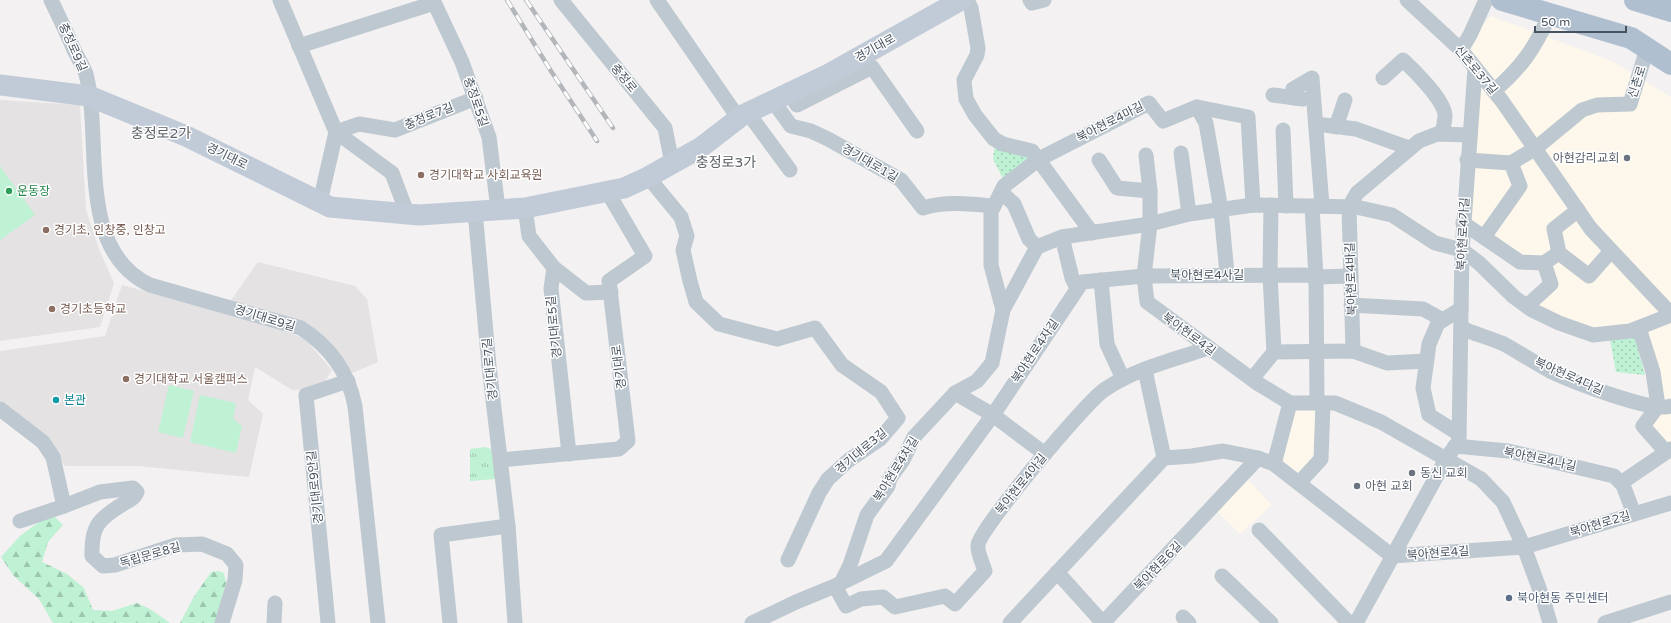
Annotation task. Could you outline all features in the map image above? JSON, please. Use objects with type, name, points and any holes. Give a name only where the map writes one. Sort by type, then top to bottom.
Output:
[{"type":"main road","name":"경기대로","points":[[0,85],[89,96],[186,136],[330,207],[419,215],[525,208],[624,188],[648,177],[700,148],[743,116],[829,74],[961,0]]},
{"type":"main road","name":"신촌로","points":[[1502,0],[1639,43],[1671,64]]},
{"type":"main road","points":[[1636,0],[1671,11]]},
{"type":"main road","points":[[1639,43],[1671,49]]},
{"type":"street","name":"충정로9길","points":[[51,0],[86,74],[89,96]]},
{"type":"street","points":[[280,0],[336,132],[392,173],[407,213]]},
{"type":"street","name":"충정로","points":[[561,0],[665,128],[672,163]]},
{"type":"street","points":[[657,0],[743,116],[790,170]]},
{"type":"street","points":[[967,0],[971,8],[978,48],[977,54],[964,80],[966,99],[975,115],[994,138],[1003,144],[1032,151],[1092,233]]},
{"type":"street","points":[[1030,0],[1032,3],[1044,0]]},
{"type":"street","name":"신촌로37길","points":[[1406,0],[1461,50],[1536,148],[1591,229],[1671,315]]},
{"type":"street","points":[[1461,50],[1470,35],[1486,0]]},
{"type":"street","points":[[299,46],[434,2]]},
{"type":"street","name":"충정로5길","points":[[434,2],[462,62],[476,98],[488,137],[498,210]]},
{"type":"street","points":[[1494,92],[1509,79],[1529,56],[1550,14]]},
{"type":"street","name":"신촌로","points":[[1536,148],[1582,110],[1597,105],[1630,104],[1639,43]]},
{"type":"street","points":[[1383,78],[1403,60],[1421,77],[1441,104],[1445,115],[1442,134]]},
{"type":"street","name":"경기대로","points":[[781,97],[798,105],[872,67],[917,131]]},
{"type":"street","name":"북아현로4가길","points":[[1457,440],[1463,223],[1475,70]]},
{"type":"street","points":[[1295,98],[1293,89],[1312,78],[1316,124],[1316,277],[1321,459],[1299,483]]},
{"type":"street","points":[[1273,95],[1314,100]]},
{"type":"street","name":"경기대로9길","points":[[89,96],[92,108],[100,216],[108,241],[125,267],[140,280],[150,285],[300,328],[314,337],[329,350],[341,367],[348,381],[355,406],[378,623]]},
{"type":"street","name":"경기대로1길","points":[[781,97],[791,126],[811,131],[828,139],[900,180],[924,208],[935,204],[955,203],[994,206]]},
{"type":"street","name":"충정로7길","points":[[336,132],[359,124],[395,130],[476,98]]},
{"type":"street","points":[[1336,126],[1345,100]]},
{"type":"street","name":"북아현로4마길","points":[[1003,310],[991,265],[991,212],[1004,186],[1039,159],[1149,103],[1163,121],[1197,107]]},
{"type":"street","points":[[1197,107],[1248,117],[1253,205]]},
{"type":"street","points":[[1197,107],[1206,123],[1222,210],[1227,274]]},
{"type":"street","points":[[1316,124],[1356,129],[1409,148]]},
{"type":"street","points":[[1252,379],[1274,352],[1270,274],[1279,205],[1283,130]]},
{"type":"street","points":[[320,202],[336,132]]},
{"type":"street","points":[[1349,207],[1357,193],[1419,141],[1442,134],[1470,135]]},
{"type":"street","points":[[1467,160],[1511,164],[1536,148]]},
{"type":"street","points":[[1181,153],[1189,214]]},
{"type":"street","points":[[1062,237],[1072,278],[1077,288],[1082,282],[1144,276],[1150,224],[1150,191],[1146,155]]},
{"type":"street","points":[[1100,160],[1118,188],[1150,191]]},
{"type":"street","points":[[1484,238],[1520,186],[1511,164]]},
{"type":"street","name":"경기대로3길","points":[[648,177],[681,217],[687,236],[683,250],[696,302],[719,324],[777,339],[815,328],[842,365],[881,392],[898,418],[880,439],[849,460],[828,479],[819,493],[788,560]]},
{"type":"street","name":"경기대로","points":[[500,460],[619,449],[628,441],[609,281],[645,256],[607,191]]},
{"type":"street","points":[[1001,192],[1014,204],[1028,239],[1037,247],[1062,237],[1150,224],[1189,214],[1253,205],[1349,207],[1392,215],[1435,243],[1462,250],[1479,263],[1514,297],[1559,324],[1593,335],[1630,331],[1671,315]]},
{"type":"street","name":"북아현로4바길","points":[[1349,207],[1353,351]]},
{"type":"street","points":[[525,208],[529,236],[554,268],[586,293],[611,292]]},
{"type":"street","points":[[1578,210],[1554,229],[1558,253],[1589,276],[1611,251]]},
{"type":"street","name":"경기대로7길","points":[[475,211],[489,366],[508,526],[515,623]]},
{"type":"street","points":[[1463,223],[1520,262],[1544,263],[1558,253]]},
{"type":"street","name":"북아현로4차길","points":[[838,585],[850,565],[860,533],[870,510],[888,486],[890,478],[903,460],[914,437],[955,393],[978,381],[992,363],[1003,310],[1037,247]]},
{"type":"street","points":[[1527,306],[1551,284],[1544,263]]},
{"type":"street","name":"경기대로5길","points":[[554,268],[550,288],[569,454]]},
{"type":"street","name":"북아현로4사길","points":[[1144,276],[1306,274],[1316,277],[1351,276]]},
{"type":"street","name":"북아현로4길","points":[[1144,276],[1147,302],[1208,348],[1252,379],[1290,403]]},
{"type":"street","points":[[1101,280],[1107,344],[1123,379]]},
{"type":"street","name":"북아현로4자길","points":[[752,623],[775,618],[886,561],[993,415],[1077,288]]},
{"type":"street","points":[[1352,305],[1423,309],[1443,320]]},
{"type":"street","points":[[1446,459],[1457,440],[1429,415],[1423,388],[1429,344],[1438,323],[1461,308]]},
{"type":"street","name":"북아현로4다길","points":[[1461,328],[1503,344],[1552,372],[1598,390],[1646,405],[1664,406]]},
{"type":"street","points":[[1634,514],[1621,483],[1669,451],[1643,426],[1664,406],[1639,328]]},
{"type":"street","name":"북아현로4아길","points":[[838,585],[846,606],[861,599],[883,596],[895,607],[945,596],[955,604],[985,571],[978,545],[987,526],[1045,454],[1103,390],[1123,379],[1145,370],[1208,348]]},
{"type":"street","points":[[1274,352],[1353,351],[1387,363],[1426,361]]},
{"type":"street","points":[[1145,370],[1164,458]]},
{"type":"street","name":"경기대로9안길","points":[[328,623],[306,395],[348,381]]},
{"type":"street","points":[[955,393],[993,415],[1045,454]]},
{"type":"street","points":[[1274,464],[1290,403],[1335,402],[1381,422],[1481,479],[1503,502],[1524,547],[1550,623]]},
{"type":"street","points":[[0,409],[43,442],[53,457],[64,506],[20,521]]},
{"type":"street","name":"북아현로4나길","points":[[1457,440],[1614,476],[1621,483]]},
{"type":"street","points":[[1010,623],[1164,458],[1192,456],[1223,451],[1258,458],[1274,464],[1392,556],[1356,623]]},
{"type":"street","name":"북아현로6길","points":[[1057,572],[1103,623],[1258,458]]},
{"type":"street","name":"북아현로4길","points":[[1392,556],[1446,459]]},
{"type":"street","name":"독립문로8길","points":[[64,506],[100,492],[133,488],[137,492],[134,498],[106,514],[96,525],[91,539],[92,556],[103,566],[115,565],[176,545],[202,544],[228,554],[236,565],[235,580],[222,623]]},
{"type":"street","name":"북아현로2길","points":[[1524,547],[1634,514],[1670,507]]},
{"type":"street","points":[[450,623],[441,535],[508,526]]},
{"type":"street","points":[[1259,530],[1349,623]]},
{"type":"street","name":"북아현로4길","points":[[1392,556],[1524,547]]},
{"type":"street","points":[[1222,576],[1271,623]]},
{"type":"street","points":[[1605,623],[1628,619],[1671,602]]},
{"type":"street","points":[[274,623],[275,603]]},
{"type":"shaded area","points":[[1491,16],[1614,62],[1671,97],[1671,449],[1643,426],[1658,406],[1639,328],[1593,335],[1532,310],[1551,284],[1544,264],[1520,262],[1463,223],[1475,70],[1461,50]]},
{"type":"shaded area","name":"경기초, 인창중, 인창고","points":[[0,100],[80,105],[86,210],[99,249],[114,283],[100,327],[0,341]]},
{"type":"shaded area","points":[[258,262],[355,286],[367,299],[378,362],[352,373],[340,354],[327,339],[307,325],[229,303]]},
{"type":"shaded area","name":"경기대학교 서울캠퍼스","points":[[122,285],[265,323],[305,339],[332,370],[321,388],[292,390],[255,367],[248,400],[263,414],[249,477],[139,466],[65,466],[45,437],[2,404],[0,400],[0,351],[105,336]]},
{"type":"shaded area","points":[[1293,409],[1318,409],[1317,458],[1299,475],[1282,462]]},
{"type":"shaded area","points":[[1248,480],[1272,505],[1240,534],[1217,511]]},
{"type":"green space","points":[[995,143],[1032,155],[1006,177],[1002,177],[993,159]]},
{"type":"green space","name":"운동장","points":[[0,166],[35,215],[0,240]]},
{"type":"green space","points":[[1633,330],[1645,375],[1616,372],[1609,334]]},
{"type":"green space","points":[[169,385],[194,391],[183,438],[158,432]]},
{"type":"green space","points":[[200,395],[236,403],[233,419],[242,426],[236,453],[190,442]]},
{"type":"green space","points":[[485,447],[491,449],[493,452],[495,479],[470,481],[470,449]]},
{"type":"green space","points":[[51,513],[63,525],[48,542],[42,562],[67,574],[84,588],[93,610],[112,611],[137,603],[150,609],[170,623],[53,623],[39,599],[13,575],[1,557],[20,536]]},
{"type":"green space","points":[[218,571],[224,573],[226,583],[215,623],[180,623],[195,595],[211,572]]},
{"type":"railway","points":[[507,0],[597,141]]},
{"type":"railway","points":[[526,0],[613,128]]},
{"type":"place","name":"아현감리교회","points":[[1627,158]]},
{"type":"place","name":"경기대학교 사회교육원","points":[[421,175]]},
{"type":"place","name":"운동장","points":[[9,191]]},
{"type":"place","name":"경기초, 인창중, 인창고","points":[[46,230]]},
{"type":"place","name":"경기초등학교","points":[[52,309]]},
{"type":"place","name":"경기대학교 서울캠퍼스","points":[[126,379]]},
{"type":"place","name":"본관","points":[[56,400]]},
{"type":"place","name":"동신 교회","points":[[1412,473]]},
{"type":"place","name":"아현 교회","points":[[1357,486]]},
{"type":"place","name":"북아현동 주민센터","points":[[1509,598]]},
{"type":"district","name":"충정로2가","points":[[161,133]]},
{"type":"district","name":"충정로3가","points":[[726,162]]}]
